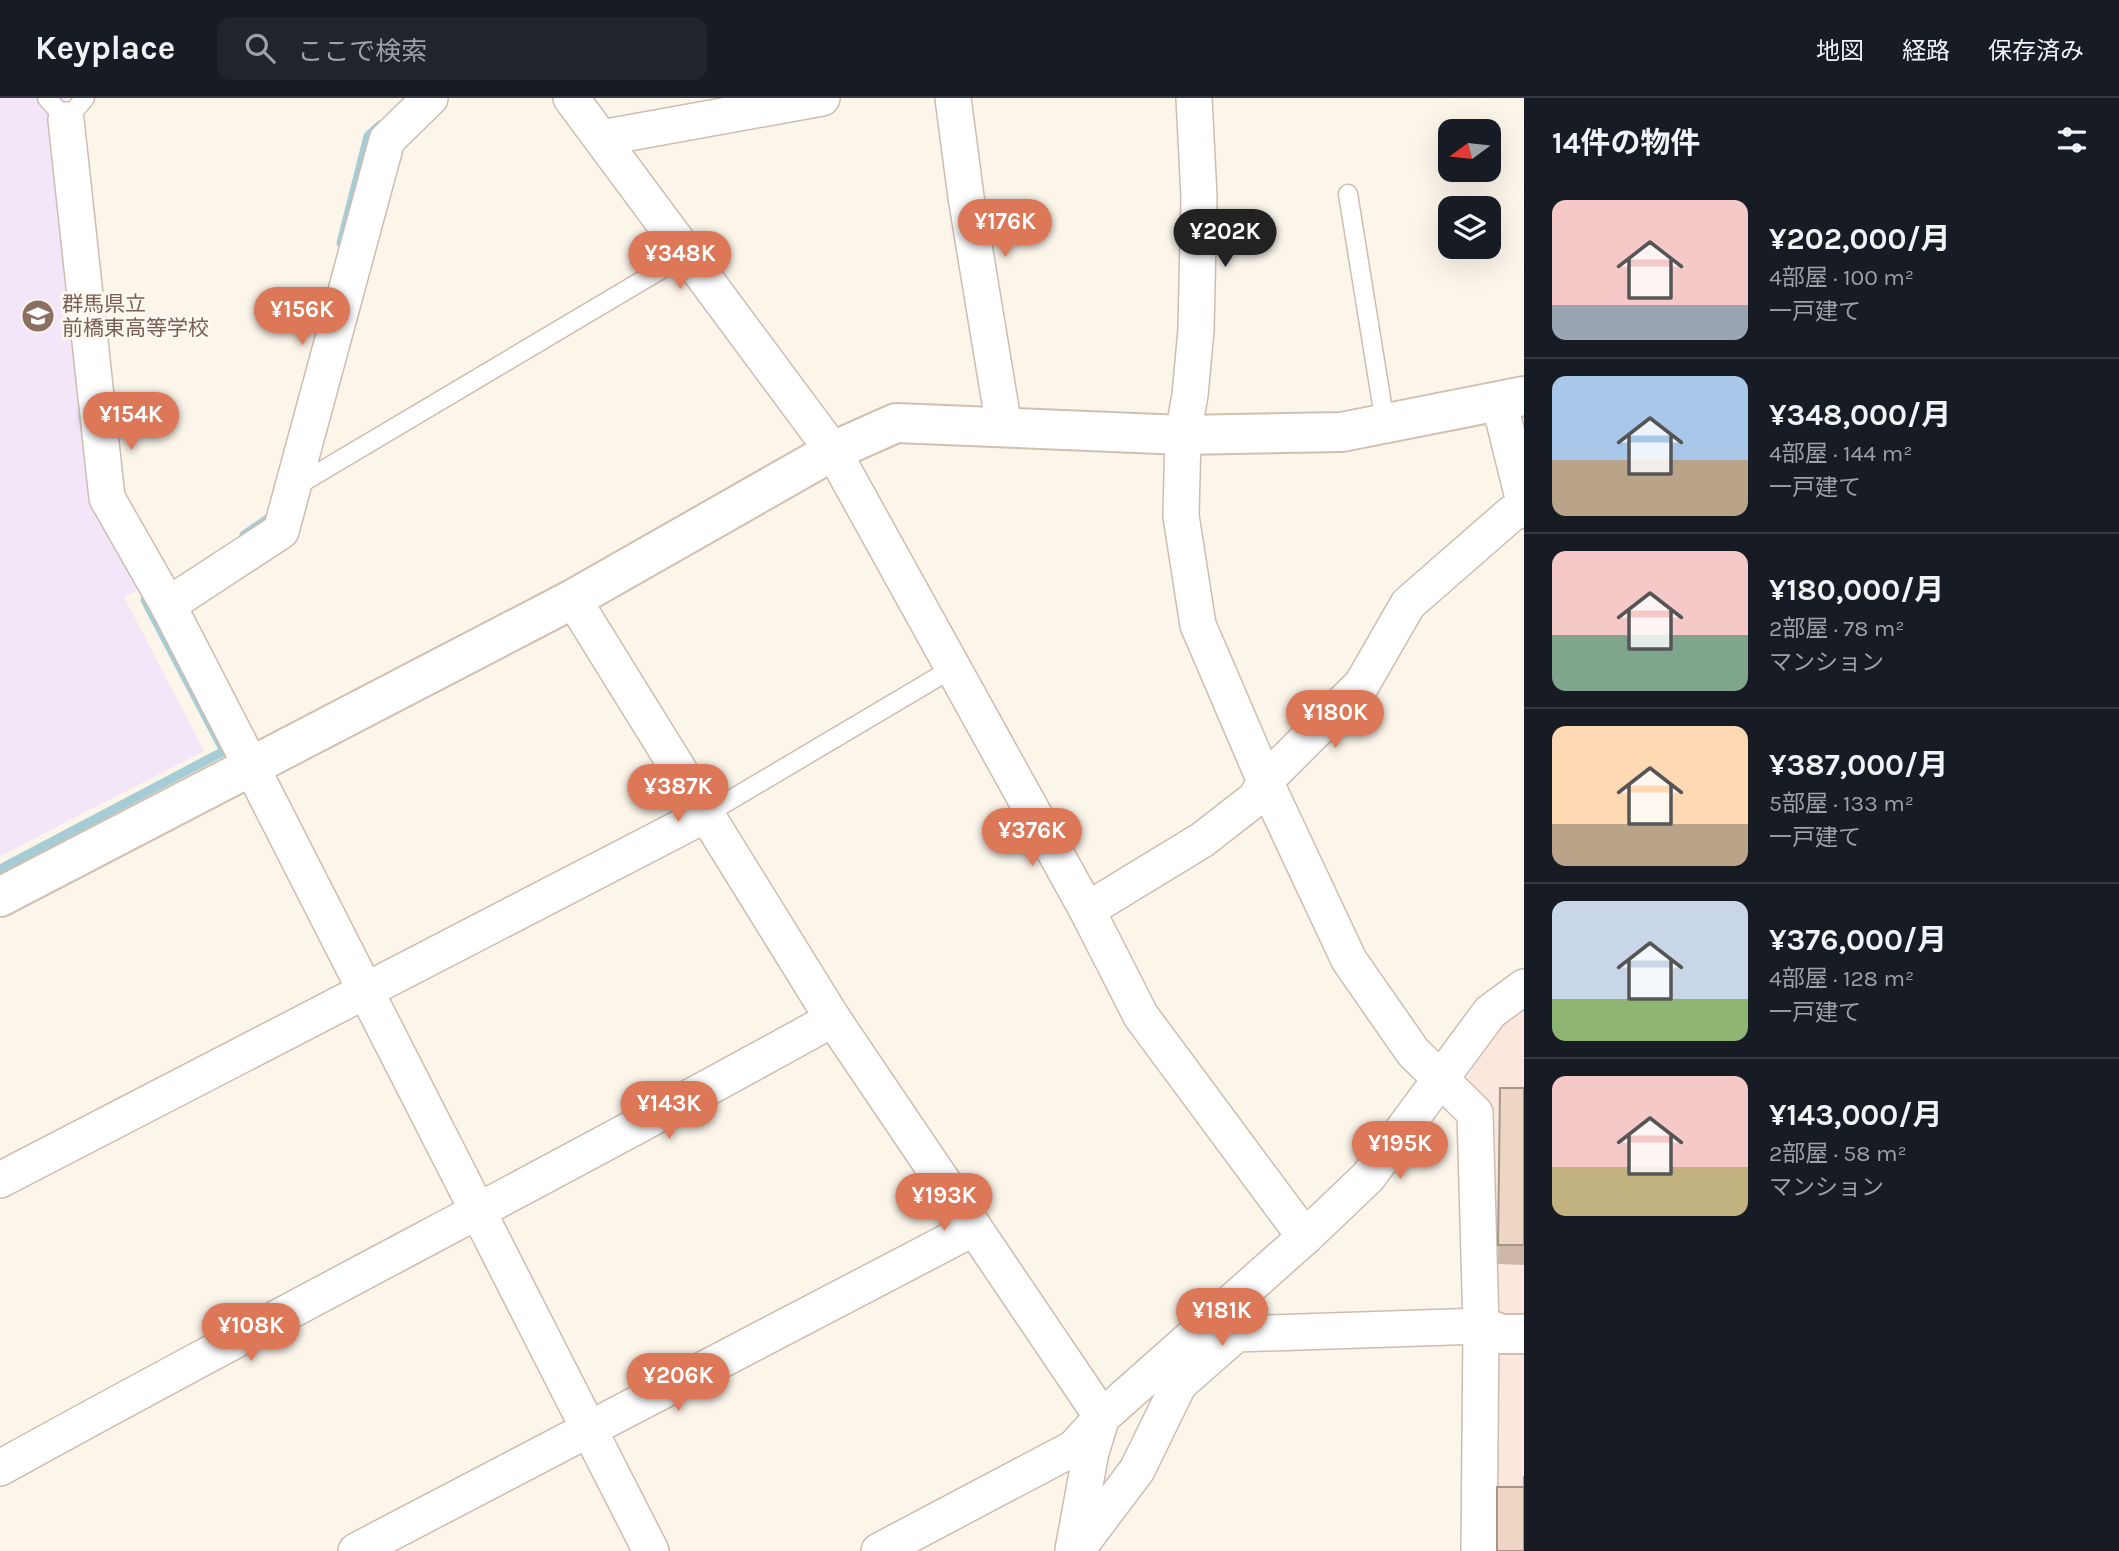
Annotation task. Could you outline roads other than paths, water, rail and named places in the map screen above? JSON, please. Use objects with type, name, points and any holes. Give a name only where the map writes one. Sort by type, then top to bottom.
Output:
[{"type":"street","points":[[168,605],[281,531],[387,140],[430,98]]},
{"type":"street","points":[[571,98],[833,451],[1087,910],[1141,1016],[1304,1237]]},
{"type":"street","points":[[601,138],[822,98]]},
{"type":"street","points":[[953,98],[968,210],[1004,427]]},
{"type":"street","points":[[1194,98],[1199,197],[1196,330],[1183,435],[1181,516],[1198,625],[1265,781],[1349,960],[1413,1052],[1475,1113],[1480,1326],[1479,1551]]},
{"type":"street","points":[[66,105],[107,498],[168,605],[652,1551]]},
{"type":"street","points":[[0,897],[573,599],[833,451],[896,423],[1183,435],[1342,432],[1511,398],[1524,502]]},
{"type":"street","points":[[1087,910],[1202,840],[1256,798],[1265,781],[1362,684],[1408,604],[1511,514],[1524,508]]},
{"type":"street","points":[[573,599],[833,1019],[1102,1417]]},
{"type":"street","points":[[0,1180],[705,815]]},
{"type":"street","points":[[879,1551],[1074,1448],[1102,1417],[1368,1177],[1490,1012],[1524,987]]},
{"type":"street","points":[[0,1468],[197,1359],[677,1106],[833,1019]]},
{"type":"street","points":[[356,1551],[974,1228]]},
{"type":"street","points":[[1074,1551],[1137,1470],[1179,1384],[1236,1334],[1480,1326],[1501,1334],[1524,1334]]},
{"type":"street","points":[[1074,1551],[1091,1452],[1102,1417]]},
{"type":"lane","points":[[1348,194],[1385,424]]},
{"type":"lane","points":[[293,488],[687,254]]},
{"type":"lane","points":[[705,815],[953,668]]},
{"type":"waterway","points":[[341,243],[368,136],[380,125]]},
{"type":"waterway","points":[[244,535],[272,516],[273,511]]},
{"type":"waterway","points":[[0,869],[224,751],[145,600]]},
{"type":"place","name":"群馬県立 前橋東高等学校","points":[[38,316]]}]
